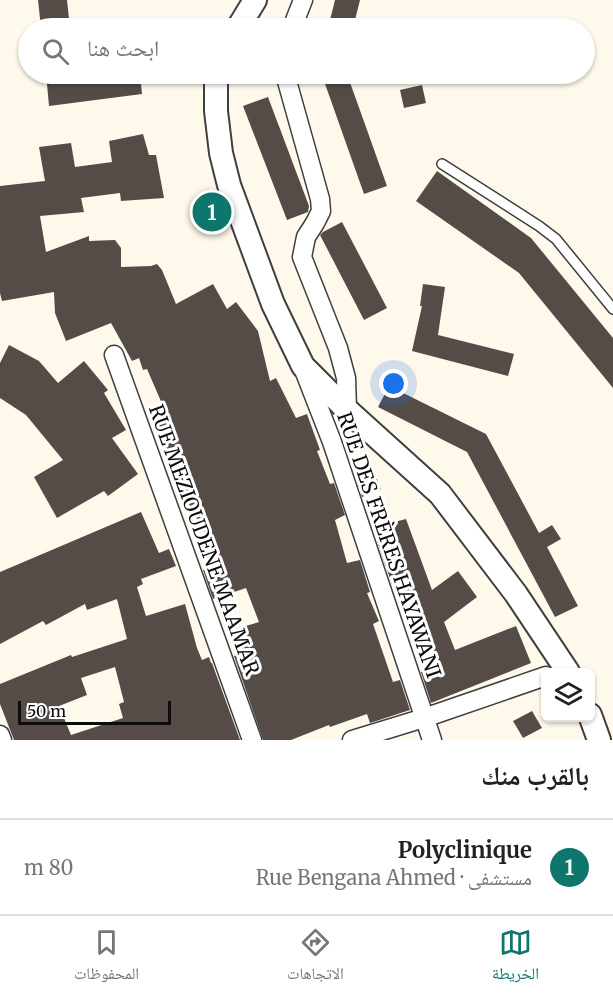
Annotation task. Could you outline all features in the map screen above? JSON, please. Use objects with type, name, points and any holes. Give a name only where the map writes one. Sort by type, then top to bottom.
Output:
[{"type":"street","points":[[244,18],[255,0]]},
{"type":"street","points":[[296,18],[303,0]]},
{"type":"street","points":[[216,84],[216,111],[221,153],[230,185],[273,303],[303,366],[347,410],[440,494],[516,594],[556,668]]},
{"type":"street","points":[[288,84],[320,198],[321,211],[306,237],[302,257],[338,348],[346,378],[347,410]]},
{"type":"street","name":"RUE MEZIOUDENE MAAMAR","points":[[114,355],[252,740]]},
{"type":"street","name":"RUE DES FRÈRES HAYAWANI","points":[[303,366],[332,442],[432,740]]},
{"type":"street","points":[[352,740],[541,679]]},
{"type":"street","points":[[593,722],[599,740]]},
{"type":"street","points":[[0,735],[2,740]]},
{"type":"lane","points":[[442,164],[556,239],[613,309]]},
{"type":"building","points":[[38,0],[67,0],[69,18],[40,18]]},
{"type":"building","points":[[335,0],[360,0],[356,18],[330,18]]},
{"type":"building","points":[[47,84],[141,84],[142,94],[49,106]]},
{"type":"building","points":[[325,84],[351,84],[387,186],[364,194]]},
{"type":"building","points":[[422,85],[426,103],[404,108],[400,90]]},
{"type":"building","points":[[268,97],[309,206],[308,212],[287,220],[243,106]]},
{"type":"building","points":[[143,134],[149,155],[156,155],[164,198],[121,201],[120,193],[81,198],[84,212],[40,216],[46,252],[89,236],[89,241],[115,240],[121,248],[121,267],[157,264],[162,270],[176,304],[213,284],[227,309],[236,302],[258,331],[270,381],[276,378],[296,418],[307,414],[320,450],[317,451],[330,484],[334,483],[345,515],[335,520],[347,563],[360,560],[370,592],[367,593],[379,621],[373,624],[393,682],[400,680],[410,710],[370,723],[367,714],[330,727],[329,725],[291,740],[263,740],[234,656],[242,653],[235,629],[259,622],[246,588],[213,599],[203,570],[212,567],[210,562],[218,558],[168,465],[156,423],[156,416],[166,413],[147,369],[143,370],[139,358],[132,361],[111,323],[66,341],[55,313],[54,292],[2,301],[0,293],[0,186],[45,181],[39,147],[71,143],[75,167],[112,162],[109,141]]},
{"type":"building","points":[[437,171],[531,238],[613,338],[613,388],[519,273],[416,201]]},
{"type":"building","points":[[342,222],[387,308],[364,320],[320,235]]},
{"type":"building","points":[[423,284],[445,287],[438,335],[514,354],[508,376],[412,351],[422,306],[420,306]]},
{"type":"building","points":[[9,345],[39,361],[58,383],[84,361],[108,390],[104,393],[126,430],[112,438],[138,474],[108,496],[104,491],[57,518],[34,477],[63,460],[26,415],[0,398],[0,363]]},
{"type":"building","points":[[389,386],[486,434],[539,533],[552,525],[561,539],[547,547],[578,606],[555,617],[467,452],[378,407]]},
{"type":"building","points":[[372,467],[381,489],[362,497],[355,474]]},
{"type":"building","points":[[141,512],[159,553],[169,549],[176,566],[141,579],[143,584],[137,587],[146,616],[185,604],[197,648],[202,660],[209,657],[212,663],[240,740],[14,740],[0,704],[0,684],[71,655],[72,657],[127,639],[117,599],[87,610],[85,604],[46,625],[43,621],[0,644],[0,572]],"holes":[[[115,667],[124,702],[119,704],[123,718],[71,735],[59,706],[87,695],[81,678]]]},
{"type":"building","points":[[406,519],[432,590],[458,571],[477,597],[444,622],[455,650],[516,626],[531,663],[431,703],[421,672],[439,664],[419,616],[417,617],[405,591],[403,592],[399,582],[392,584],[377,541],[387,538],[383,525]]},
{"type":"building","points":[[532,711],[542,728],[523,738],[513,721]]},
{"type":"place","name":"Polyclinique","points":[[212,212]]}]
